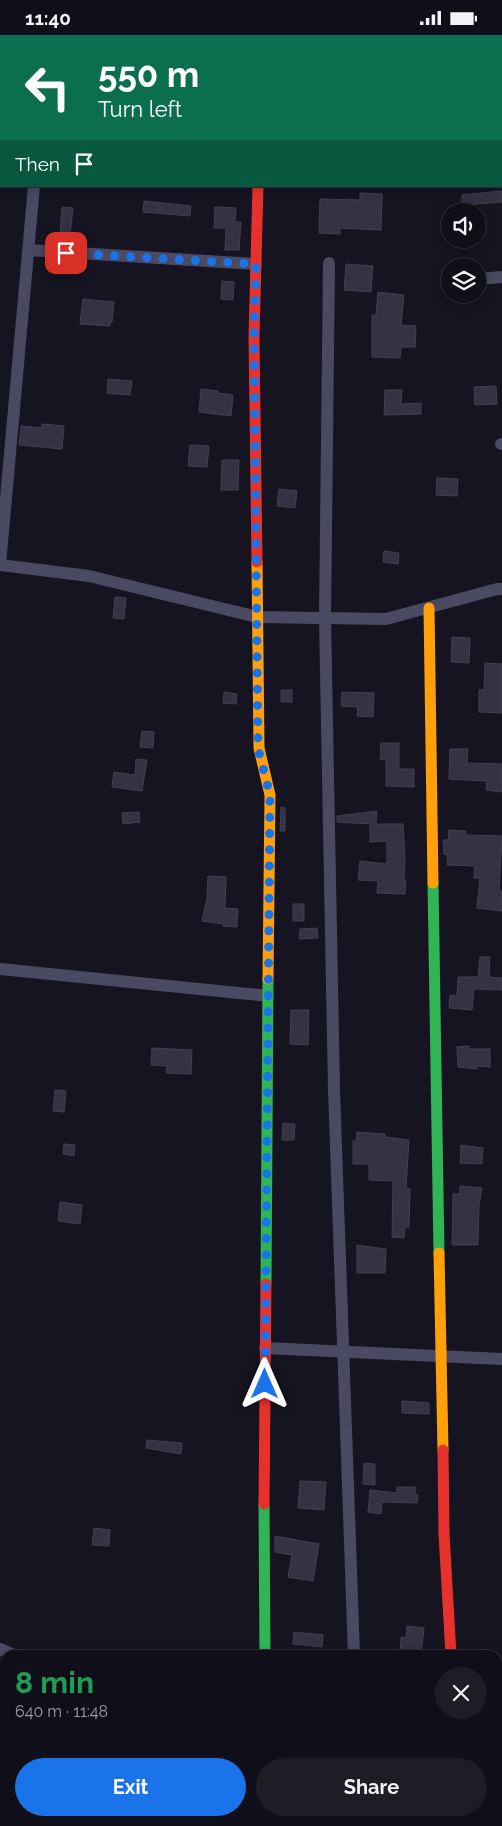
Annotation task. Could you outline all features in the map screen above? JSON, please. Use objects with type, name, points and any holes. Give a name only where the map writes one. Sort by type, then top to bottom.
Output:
[{"type":"street","points":[[34,187],[0,565],[89,576],[257,617],[386,619],[502,589]]},
{"type":"street","points":[[258,187],[254,337],[258,748],[270,795],[265,1650]]},
{"type":"street","points":[[28,250],[256,264]]},
{"type":"street","points":[[329,263],[325,618],[334,1089],[354,1650]]},
{"type":"street","points":[[486,278],[502,277]]},
{"type":"street","points":[[429,608],[444,1534],[451,1650]]},
{"type":"street","points":[[0,969],[268,996]]},
{"type":"street","points":[[266,1348],[502,1359]]},
{"type":"building","points":[[502,191],[502,202],[462,203],[462,195]]},
{"type":"building","points":[[360,193],[382,194],[381,230],[340,228],[340,234],[319,233],[320,199],[360,200]]},
{"type":"building","points":[[144,201],[191,206],[190,216],[143,212]]},
{"type":"building","points":[[62,207],[73,208],[70,235],[60,234]]},
{"type":"building","points":[[215,207],[236,208],[235,222],[241,222],[239,250],[225,250],[226,228],[214,228]]},
{"type":"building","points":[[346,264],[373,266],[371,292],[344,290]]},
{"type":"building","points":[[222,281],[234,282],[233,300],[221,299]]},
{"type":"building","points":[[378,292],[404,295],[401,325],[416,326],[415,347],[401,347],[400,358],[372,357],[372,315],[376,315]]},
{"type":"building","points":[[83,299],[114,302],[110,326],[80,324]]},
{"type":"building","points":[[108,379],[132,381],[130,395],[107,393]]},
{"type":"building","points":[[496,386],[497,404],[475,405],[474,387]]},
{"type":"building","points":[[201,389],[233,395],[231,416],[199,412]]},
{"type":"building","points":[[385,390],[402,390],[401,404],[421,403],[421,414],[384,415]]},
{"type":"building","points":[[42,424],[64,426],[62,449],[19,445],[21,426],[42,428]]},
{"type":"building","points":[[190,445],[209,446],[207,467],[188,466]]},
{"type":"building","points":[[222,460],[239,460],[238,490],[221,490]]},
{"type":"building","points":[[437,478],[458,479],[457,496],[436,495]]},
{"type":"building","points":[[279,489],[297,491],[295,508],[277,506]]},
{"type":"building","points":[[384,551],[399,553],[398,564],[383,562]]},
{"type":"building","points":[[115,597],[126,598],[124,619],[113,618]]},
{"type":"building","points":[[452,637],[470,638],[469,663],[451,662]]},
{"type":"building","points":[[485,663],[502,664],[502,713],[479,712],[479,690],[484,690]]},
{"type":"building","points":[[281,690],[292,690],[292,702],[281,702]]},
{"type":"building","points":[[224,692],[237,694],[236,704],[223,703]]},
{"type":"building","points":[[342,692],[374,693],[373,717],[357,716],[358,707],[341,706]]},
{"type":"building","points":[[142,731],[154,732],[153,748],[140,747]]},
{"type":"building","points":[[381,743],[399,743],[399,769],[414,769],[414,787],[386,786],[386,760],[380,759]]},
{"type":"building","points":[[450,749],[468,749],[467,763],[502,764],[502,792],[486,790],[487,781],[449,779]]},
{"type":"building","points":[[136,759],[147,760],[142,791],[112,787],[114,772],[135,775]]},
{"type":"building","points":[[281,807],[285,808],[285,831],[280,831]]},
{"type":"building","points":[[377,811],[376,824],[403,824],[405,894],[377,893],[378,881],[358,880],[360,861],[387,864],[387,841],[370,842],[370,824],[337,822],[337,816]]},
{"type":"building","points":[[139,812],[140,822],[123,824],[122,813]]},
{"type":"building","points":[[449,830],[466,831],[466,835],[502,836],[499,891],[502,891],[502,911],[477,908],[480,878],[474,878],[475,866],[447,865],[448,855],[444,854],[443,840],[448,840]]},
{"type":"building","points":[[208,876],[226,877],[225,908],[238,909],[237,927],[202,921],[207,899]]},
{"type":"building","points":[[293,904],[304,904],[304,921],[293,921]]},
{"type":"building","points":[[317,928],[318,938],[299,939],[300,929]]},
{"type":"building","points":[[480,957],[490,957],[489,977],[502,978],[502,990],[474,989],[472,1010],[449,1008],[450,995],[457,996],[458,977],[478,977]]},
{"type":"building","points":[[291,1010],[309,1010],[308,1045],[290,1044]]},
{"type":"building","points":[[469,1046],[469,1049],[490,1049],[490,1067],[477,1066],[477,1069],[458,1067],[457,1047]]},
{"type":"building","points":[[152,1048],[192,1050],[191,1074],[166,1073],[167,1066],[151,1065]]},
{"type":"building","points":[[55,1090],[66,1091],[64,1112],[53,1111]]},
{"type":"building","points":[[283,1123],[295,1124],[294,1140],[282,1140]]},
{"type":"building","points":[[357,1132],[385,1134],[385,1137],[409,1140],[406,1188],[410,1189],[409,1227],[405,1227],[404,1238],[392,1237],[393,1181],[369,1180],[369,1164],[353,1164],[353,1141],[356,1141]]},
{"type":"building","points":[[64,1144],[75,1145],[74,1156],[63,1154]]},
{"type":"building","points":[[461,1145],[483,1148],[482,1164],[460,1163]]},
{"type":"building","points":[[460,1186],[482,1188],[479,1204],[478,1245],[452,1245],[453,1194],[460,1194]]},
{"type":"building","points":[[60,1202],[82,1205],[80,1224],[58,1221]]},
{"type":"building","points":[[357,1245],[386,1249],[385,1273],[357,1273]]},
{"type":"building","points":[[402,1401],[429,1403],[429,1414],[402,1413]]},
{"type":"building","points":[[147,1440],[182,1443],[181,1454],[146,1448]]},
{"type":"building","points":[[364,1463],[375,1464],[375,1485],[363,1484]]},
{"type":"building","points":[[300,1481],[326,1482],[324,1510],[298,1508]]},
{"type":"building","points":[[397,1487],[415,1487],[415,1494],[418,1495],[417,1503],[382,1502],[381,1514],[368,1512],[370,1490],[397,1493]]},
{"type":"building","points":[[94,1528],[110,1530],[109,1546],[92,1545]]},
{"type":"building","points":[[275,1536],[319,1544],[313,1581],[288,1577],[292,1555],[275,1552]]},
{"type":"building","points":[[407,1626],[424,1628],[422,1650],[400,1650],[401,1637],[406,1638]]},
{"type":"building","points":[[294,1632],[323,1635],[322,1647],[293,1644]]},
{"type":"traffic: fast","points":[[433,883],[439,1253]]},
{"type":"traffic: fast","points":[[266,1284],[268,979]]},
{"type":"traffic: fast","points":[[264,1504],[265,1650]]},
{"type":"traffic: slow","points":[[257,562],[259,748],[270,795],[268,979]]},
{"type":"traffic: slow","points":[[429,608],[433,883]]},
{"type":"traffic: slow","points":[[439,1253],[443,1450]]},
{"type":"traffic: jam","points":[[257,562],[254,337],[258,187]]},
{"type":"traffic: jam","points":[[264,1504],[266,1284]]},
{"type":"traffic: jam","points":[[443,1450],[444,1534],[451,1650]]},
{"type":"route","points":[[66,253],[256,264],[254,337],[258,748],[270,795],[265,1384]]}]
